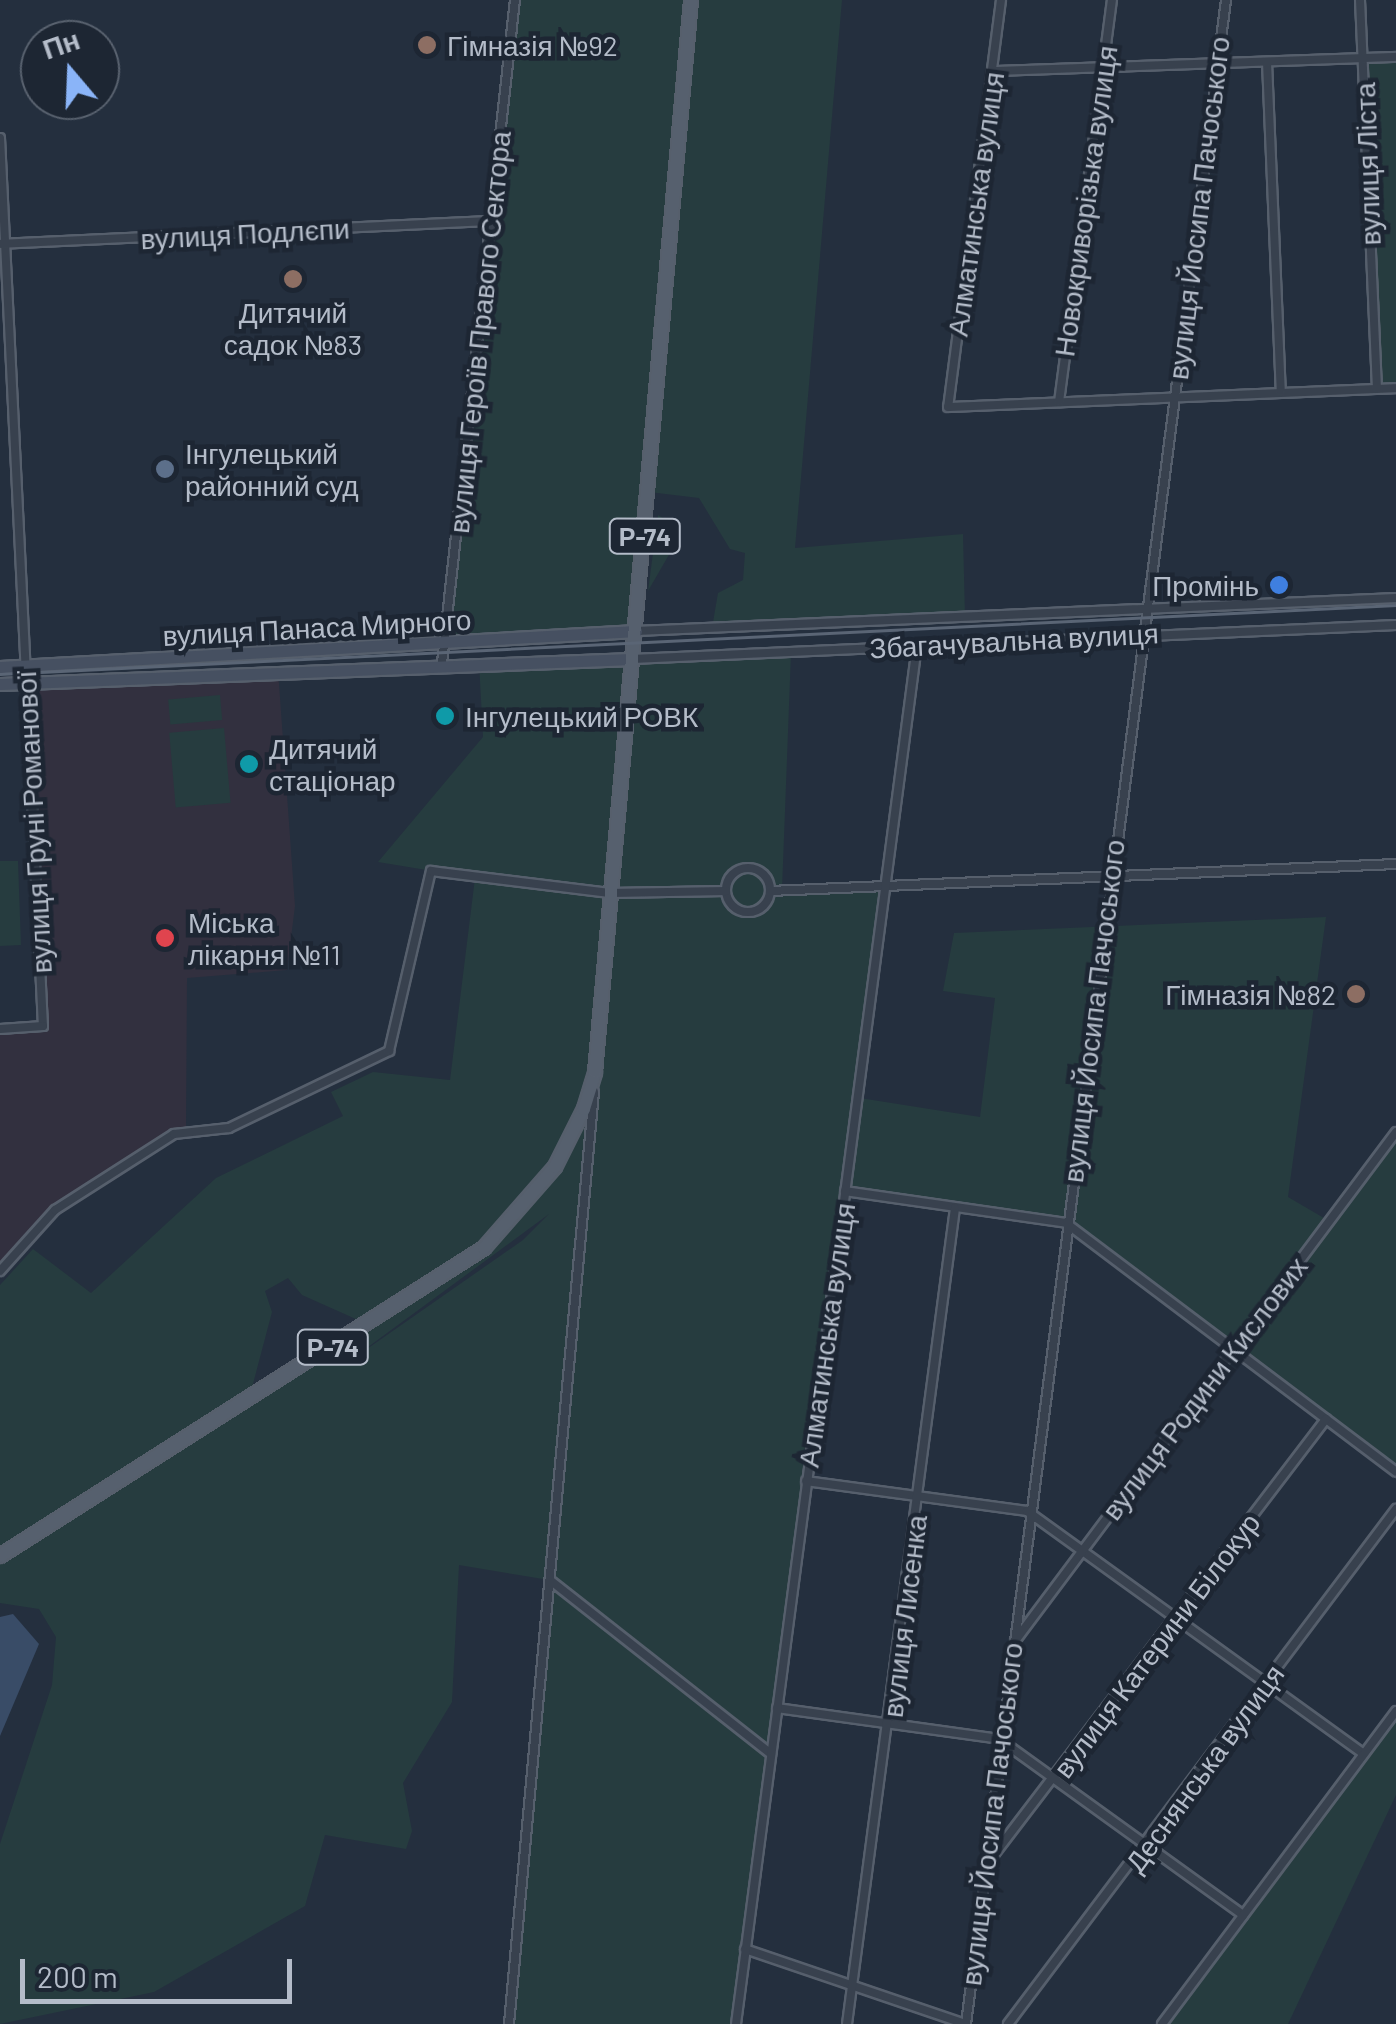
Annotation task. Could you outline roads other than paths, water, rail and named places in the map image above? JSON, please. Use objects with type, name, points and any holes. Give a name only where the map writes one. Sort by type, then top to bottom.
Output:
[{"type":"main road","name":"Р-74","points":[[0,1556],[484,1248],[555,1167],[594,1072],[691,0]]},
{"type":"main road","name":"вулиця Панаса Мирного","points":[[0,667],[444,646],[636,631]]},
{"type":"main road","name":"вулиця Панаса Мирного","points":[[0,684],[632,658]]},
{"type":"street","name":"вулиця Героїв Правого Сектора","points":[[442,663],[516,0]]},
{"type":"street","name":"Алматинська вулиця","points":[[1002,0],[948,407],[1059,402]]},
{"type":"street","name":"Новокриворізька вулиця","points":[[1059,402],[1112,0]]},
{"type":"street","name":"вулиця Йосипа Пачоського","points":[[965,2024],[1027,1511],[1226,0]]},
{"type":"street","name":"вулиця Ліста","points":[[1360,0],[1376,389]]},
{"type":"street","points":[[993,72],[1396,57]]},
{"type":"street","points":[[1267,62],[1281,392]]},
{"type":"street","name":"вулиця Груні Романової","points":[[0,138],[43,1026],[0,1030]]},
{"type":"street","name":"вулиця Подлєпи","points":[[3,244],[490,221]]},
{"type":"street","points":[[1059,402],[1396,388]]},
{"type":"street","name":"Збагачувальна вулиця","points":[[636,631],[1396,598]]},
{"type":"street","name":"Збагачувальна вулиця","points":[[632,658],[1144,632],[1396,625]]},
{"type":"street","name":"Алматинська вулиця","points":[[736,2024],[845,1191],[890,886],[917,646]]},
{"type":"street","points":[[0,1271],[55,1210],[174,1134],[229,1128],[392,1048],[431,871],[610,893],[726,891],[748,912],[770,891],[1396,864]]},
{"type":"street","points":[[726,891],[748,868],[770,891]]},
{"type":"street","points":[[509,2024],[594,1072]]},
{"type":"street","name":"вулиця Родини Кислових","points":[[1012,1645],[1396,1132]]},
{"type":"street","points":[[845,1191],[1066,1222],[1396,1472]]},
{"type":"street","name":"вулиця Лисенка","points":[[847,2024],[890,1724],[955,1208]]},
{"type":"street","name":"вулиця Катерини Білокур","points":[[983,1868],[1326,1419]]},
{"type":"street","points":[[806,1481],[1027,1511],[1269,1680],[1363,1753]]},
{"type":"street","name":"Деснянська вулиця","points":[[1008,2024],[1150,1844],[1396,1510]]},
{"type":"street","points":[[550,1580],[771,1754]]},
{"type":"street","points":[[777,1708],[999,1739],[1058,1774],[1243,1915]]},
{"type":"street","points":[[1162,2024],[1396,1711]]},
{"type":"street","points":[[746,1950],[965,2024]]},
{"type":"water","points":[[13,1614],[39,1644],[0,1736],[0,1617]]},
{"type":"tram line","points":[[0,674],[1396,605]]},
{"type":"place","name":"Гімназія №92","points":[[427,45]]},
{"type":"place","name":"Дитячий садок №83","points":[[293,279]]},
{"type":"place","name":"Інгулецький районний суд","points":[[165,469]]},
{"type":"place","name":"Промінь","points":[[1279,585]]},
{"type":"place","name":"Інгулецький РОВК","points":[[445,716]]},
{"type":"place","name":"Дитячий стаціонар","points":[[249,764]]},
{"type":"place","name":"Міська лікарня №11","points":[[165,938]]},
{"type":"place","name":"Гімназія №82","points":[[1356,994]]}]
